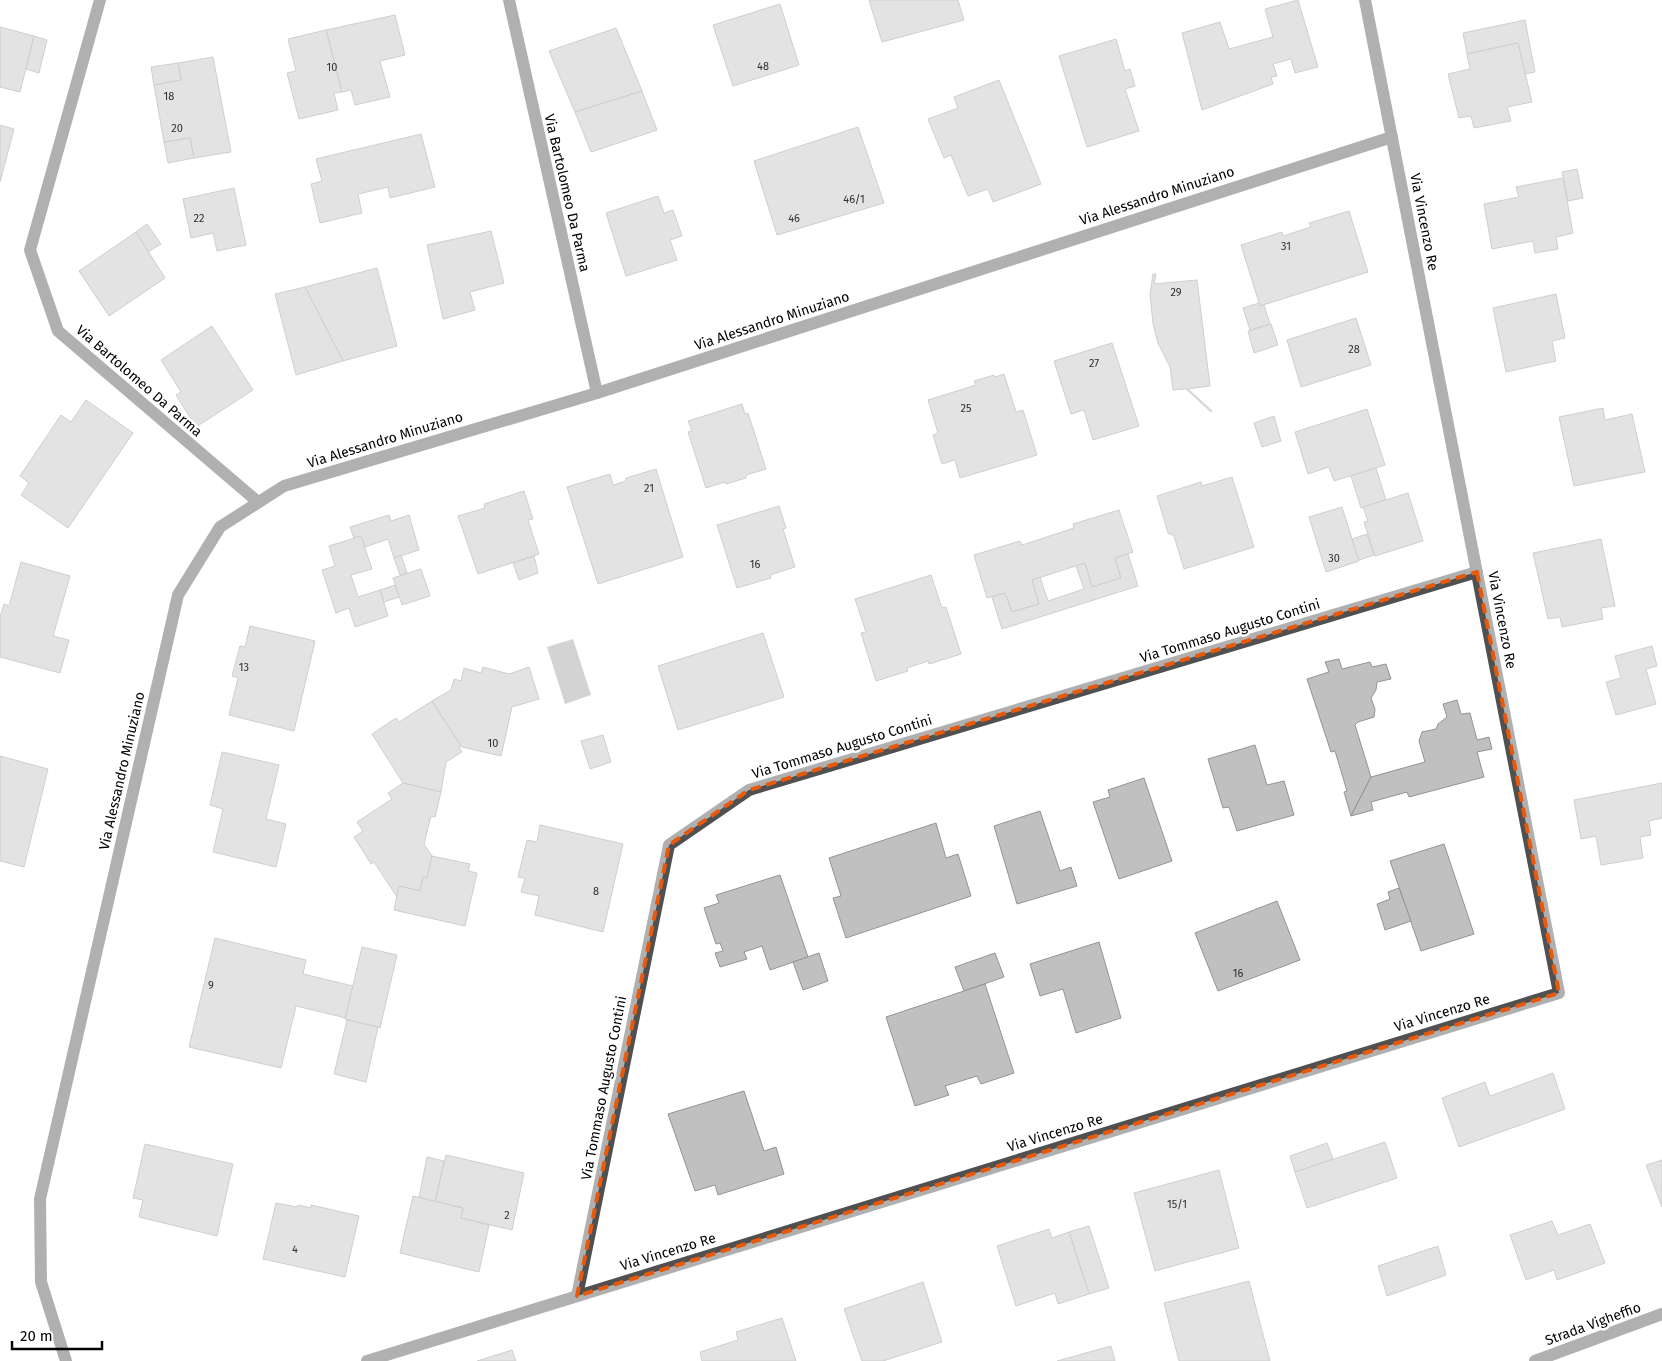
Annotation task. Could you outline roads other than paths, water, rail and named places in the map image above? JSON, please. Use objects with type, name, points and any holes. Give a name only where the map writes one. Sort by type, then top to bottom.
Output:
[{"type":"street","name":"Via Bartolomeo Da Parma","points":[[100,0],[30,250],[58,331],[258,502]]},
{"type":"street","name":"Via Bartolomeo Da Parma","points":[[509,0],[597,393]]},
{"type":"street","name":"Via Vincenzo Re","points":[[367,1361],[1559,993],[1365,0]]},
{"type":"street","name":"Via Alessandro Minuziano","points":[[66,1361],[41,1282],[40,1199],[178,595],[220,527],[284,486],[597,393],[1392,137]]},
{"type":"street","name":"Via Tommaso Augusto Contini","points":[[577,1296],[668,845],[749,790],[1477,572]]},
{"type":"street","name":"Strada Vigheffio","points":[[1535,1361],[1662,1314]]}]
